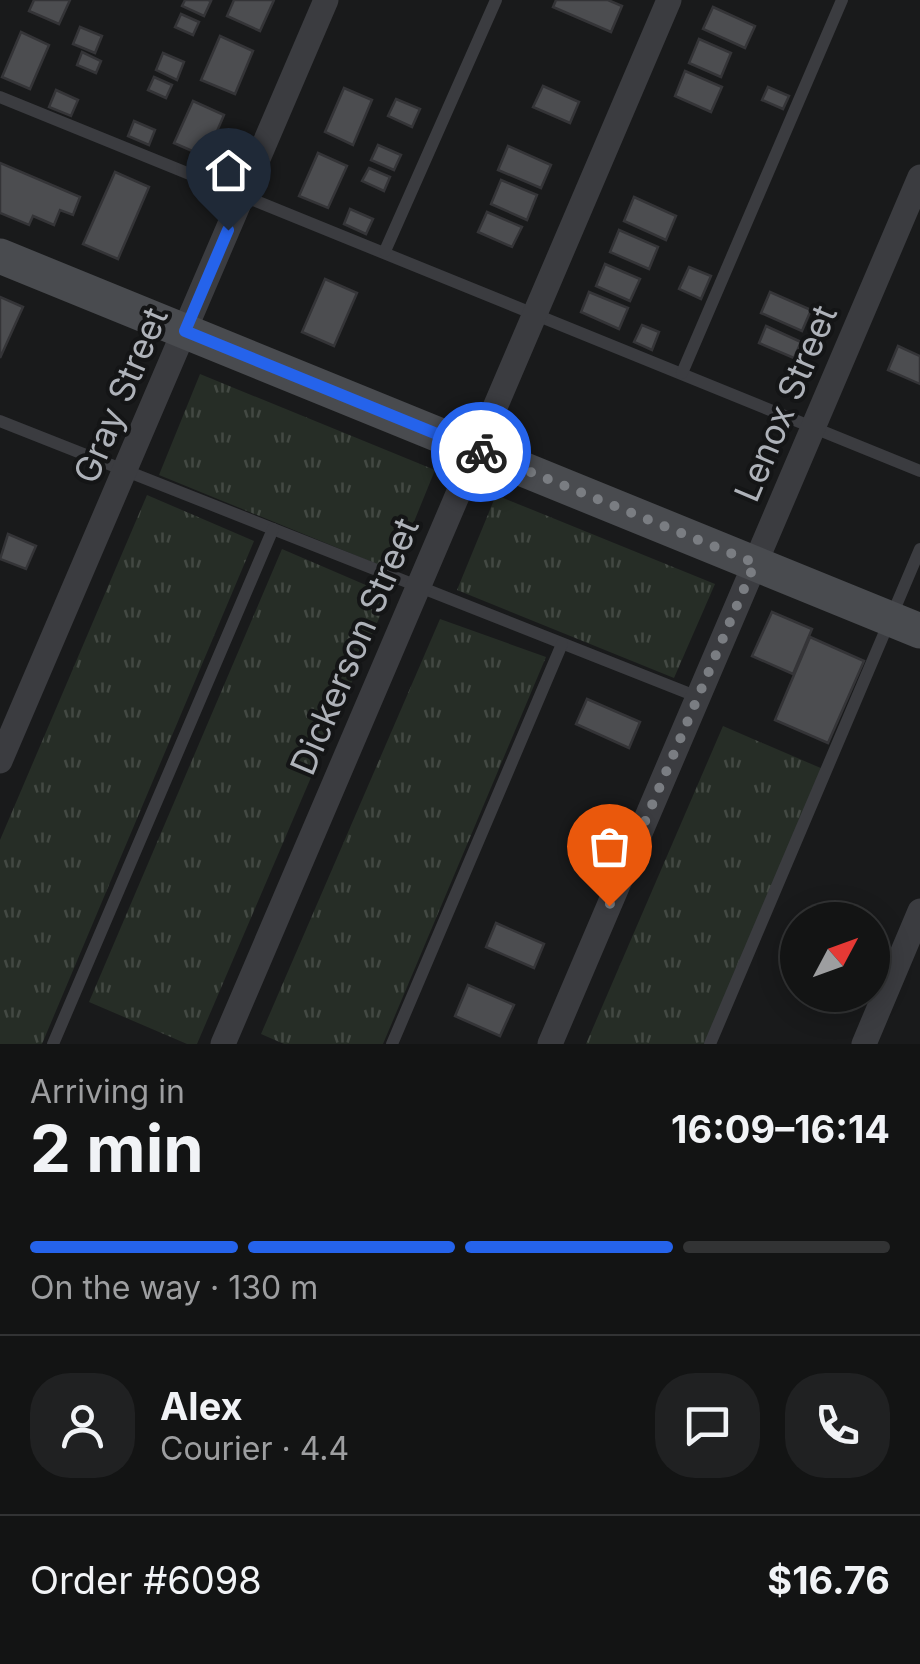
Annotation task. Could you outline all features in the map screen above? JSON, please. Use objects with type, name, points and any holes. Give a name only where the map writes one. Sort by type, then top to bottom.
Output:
[{"type":"street","name":"Gray Street","points":[[0,762],[326,0]]},
{"type":"street","name":"Dickerson Street","points":[[224,1044],[669,0]]},
{"type":"street","name":"Lenox Street","points":[[550,1044],[920,177]]},
{"type":"street","points":[[0,256],[905,624]]},
{"type":"street","points":[[864,1044],[920,911]]},
{"type":"lane","points":[[384,251],[496,0]]},
{"type":"lane","points":[[682,373],[842,0]]},
{"type":"lane","points":[[0,97],[920,471]]},
{"type":"lane","points":[[0,420],[698,698]]},
{"type":"lane","points":[[53,1044],[273,529]]},
{"type":"lane","points":[[710,1044],[905,624],[920,549]]},
{"type":"lane","points":[[392,1044],[562,644]]},
{"type":"green space","points":[[200,374],[435,470],[394,571],[159,475]]},
{"type":"green space","points":[[147,495],[254,541],[42,1044],[0,1044],[0,840]]},
{"type":"green space","points":[[496,495],[715,584],[674,678],[457,590]]},
{"type":"green space","points":[[282,549],[389,595],[197,1044],[187,1044],[89,1002]]},
{"type":"green space","points":[[440,619],[546,657],[383,1044],[284,1044],[261,1034]]},
{"type":"green space","points":[[723,726],[823,769],[705,1044],[586,1044]]},
{"type":"building","points":[[34,0],[70,0],[59,24],[29,11]]},
{"type":"building","points":[[185,0],[211,1],[204,16],[182,6]]},
{"type":"building","points":[[234,0],[274,0],[260,31],[227,16]]},
{"type":"building","points":[[556,0],[608,0],[622,6],[611,32],[553,7]]},
{"type":"building","points":[[713,7],[755,26],[745,48],[703,29]]},
{"type":"building","points":[[181,14],[199,22],[193,35],[175,27]]},
{"type":"building","points":[[80,27],[102,36],[95,53],[73,44]]},
{"type":"building","points":[[21,32],[49,45],[30,89],[2,77]]},
{"type":"building","points":[[220,36],[253,51],[235,94],[201,80]]},
{"type":"building","points":[[699,39],[731,53],[721,77],[689,63]]},
{"type":"building","points":[[82,52],[101,61],[96,73],[77,65]]},
{"type":"building","points":[[163,53],[184,62],[177,80],[156,70]]},
{"type":"building","points":[[685,71],[722,87],[711,112],[675,96]]},
{"type":"building","points":[[154,77],[172,85],[166,98],[148,90]]},
{"type":"building","points":[[543,86],[579,102],[570,123],[533,107]]},
{"type":"building","points":[[768,87],[789,96],[783,109],[762,100]]},
{"type":"building","points":[[344,88],[372,100],[353,145],[325,132]]},
{"type":"building","points":[[56,90],[78,100],[71,116],[49,107]]},
{"type":"building","points":[[396,99],[420,109],[412,127],[388,116]]},
{"type":"building","points":[[193,101],[224,115],[206,157],[174,143]]},
{"type":"building","points":[[134,121],[155,130],[149,145],[128,136]]},
{"type":"building","points":[[378,145],[401,155],[394,170],[371,160]]},
{"type":"building","points":[[508,146],[551,165],[541,188],[498,170]]},
{"type":"building","points":[[318,153],[347,166],[328,208],[299,196]]},
{"type":"building","points":[[0,163],[80,197],[73,215],[60,210],[54,225],[33,216],[29,225],[0,213]]},
{"type":"building","points":[[369,168],[390,177],[384,191],[362,181]]},
{"type":"building","points":[[115,172],[149,187],[118,259],[83,244]]},
{"type":"building","points":[[501,180],[537,195],[527,220],[491,204]]},
{"type":"building","points":[[634,197],[676,216],[666,240],[624,221]]},
{"type":"building","points":[[350,209],[373,219],[366,234],[344,224]]},
{"type":"building","points":[[487,212],[522,227],[512,247],[478,232]]},
{"type":"building","points":[[619,230],[658,247],[649,269],[610,252]]},
{"type":"building","points":[[605,264],[640,279],[630,301],[596,286]]},
{"type":"building","points":[[689,267],[711,276],[701,299],[679,289]]},
{"type":"building","points":[[325,279],[357,293],[334,346],[302,332]]},
{"type":"building","points":[[589,292],[628,308],[619,329],[581,312]]},
{"type":"building","points":[[770,292],[811,310],[802,331],[761,313]]},
{"type":"building","points":[[0,297],[23,307],[0,358]]},
{"type":"building","points":[[642,325],[659,332],[652,350],[634,342]]},
{"type":"building","points":[[766,326],[801,342],[794,358],[759,343]]},
{"type":"building","points":[[898,346],[920,356],[920,384],[888,370]]},
{"type":"building","points":[[8,534],[36,546],[26,569],[0,559]]},
{"type":"building","points":[[772,612],[812,629],[793,674],[752,656]]},
{"type":"building","points":[[810,637],[864,661],[828,743],[775,720]]},
{"type":"building","points":[[587,699],[640,722],[629,748],[576,724]]},
{"type":"building","points":[[496,923],[544,944],[534,968],[486,947]]},
{"type":"building","points":[[468,985],[514,1005],[500,1036],[455,1016]]},
{"type":"way so far","points":[[481,452],[755,563],[609,906]]},
{"type":"route","points":[[228,230],[185,331],[481,452]]}]
